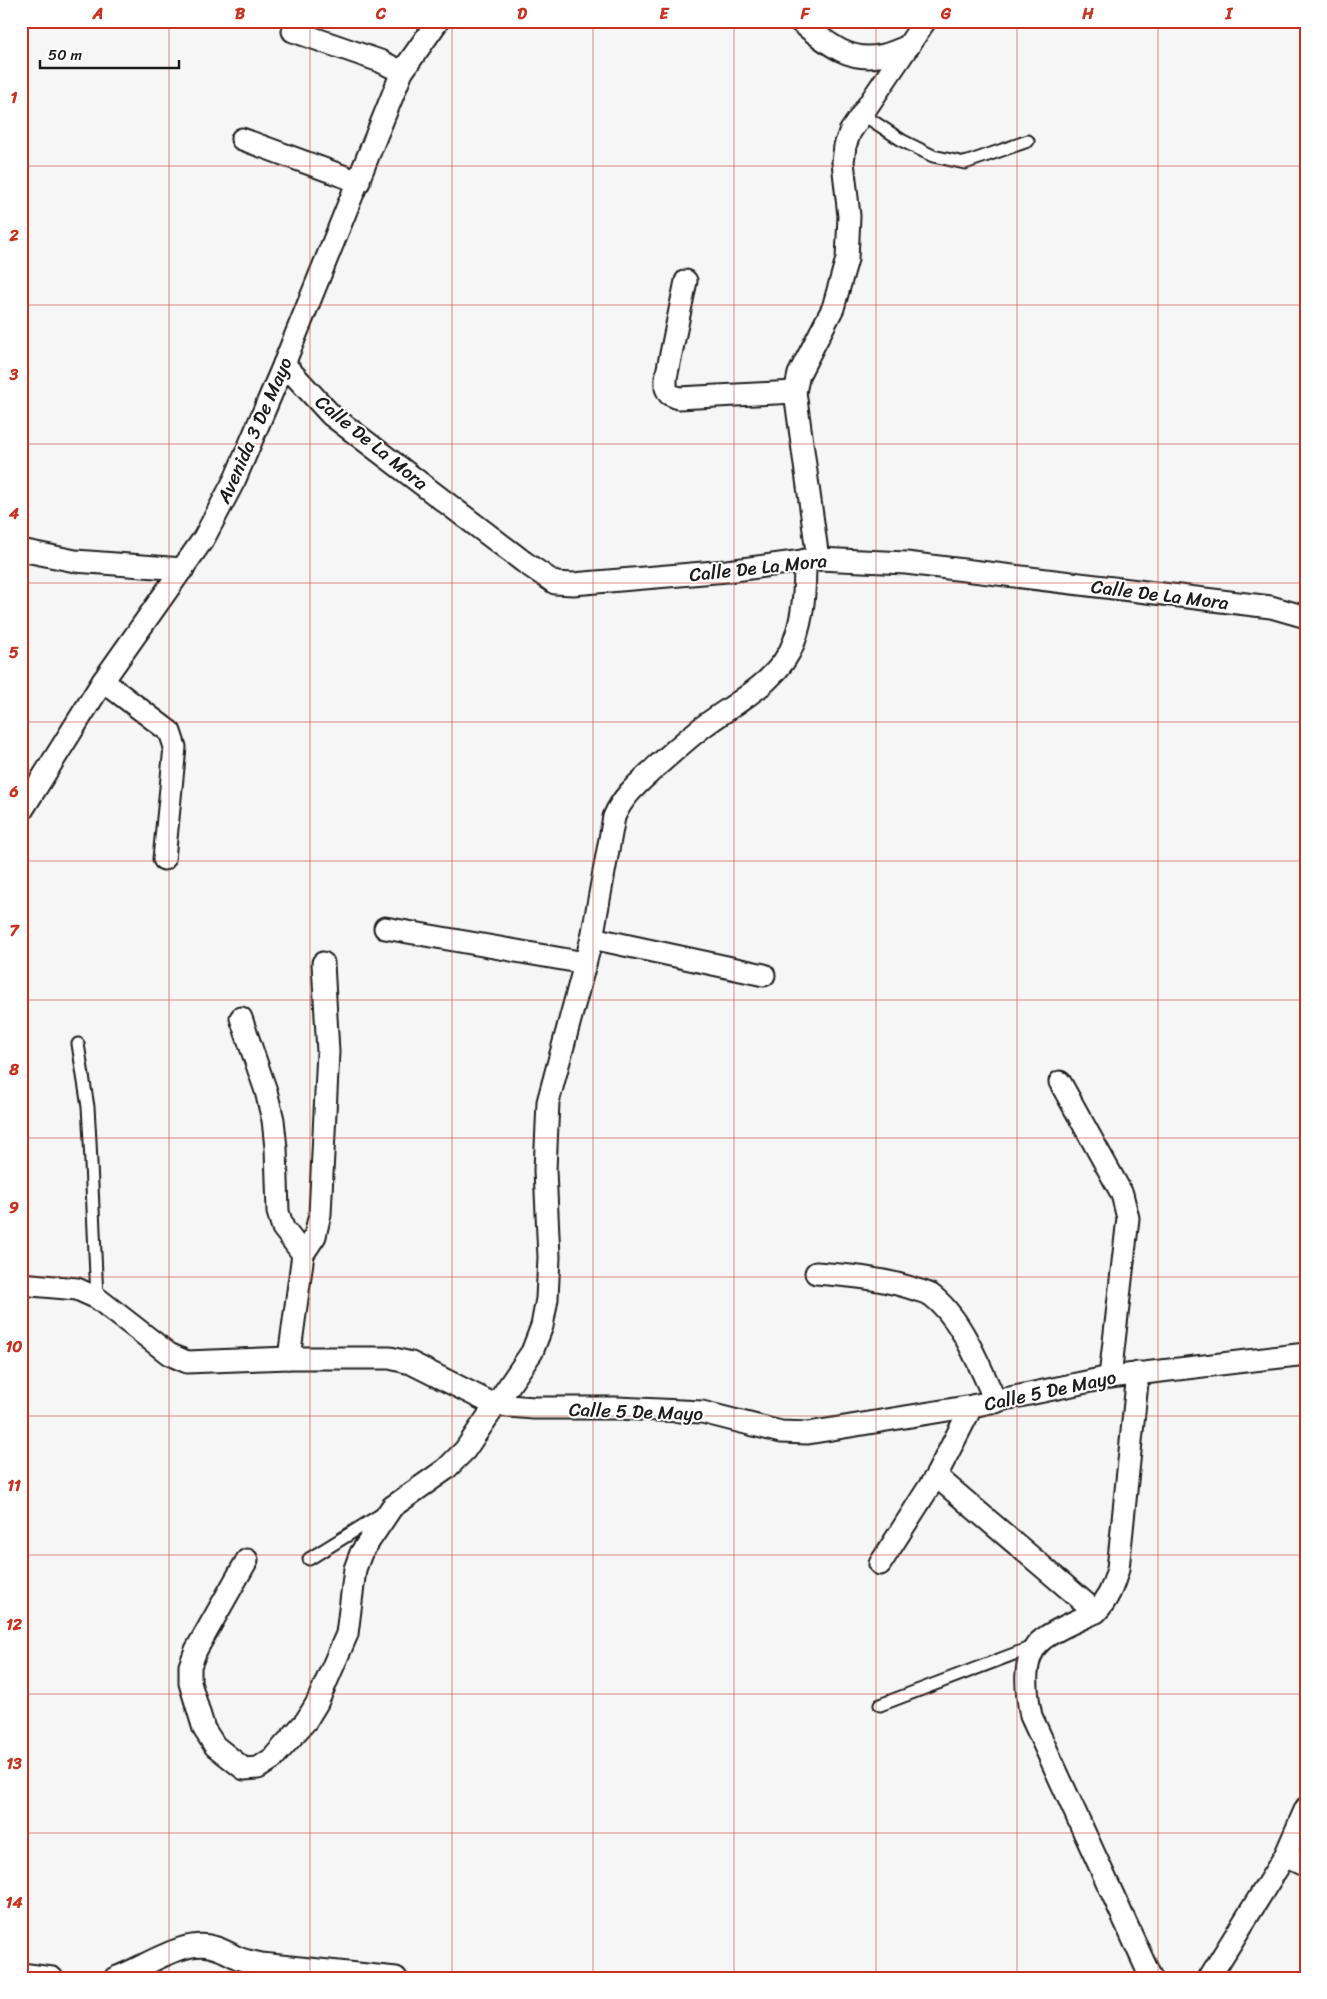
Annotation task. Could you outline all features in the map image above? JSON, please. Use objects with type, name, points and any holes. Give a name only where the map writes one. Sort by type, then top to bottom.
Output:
[{"type":"street","name":"Avenida 3 De Mayo","points":[[21,812],[103,681],[204,538],[234,479],[284,364],[402,72],[438,21]]},
{"type":"street","points":[[799,21],[849,55],[866,58],[881,56],[909,46]]},
{"type":"street","points":[[247,1560],[196,1650],[190,1666],[190,1683],[204,1729],[215,1746],[244,1769],[258,1768],[272,1759],[306,1721],[317,1703],[347,1634],[355,1569],[361,1553],[392,1507],[446,1469],[465,1450],[532,1352],[542,1326],[547,1299],[548,1257],[545,1170],[548,1102],[592,938],[611,830],[619,806],[633,787],[702,727],[761,686],[777,671],[794,643],[812,559],[795,392],[799,374],[833,308],[845,268],[849,216],[843,162],[845,146],[850,132],[925,21]]},
{"type":"street","points":[[293,31],[380,62],[402,72]]},
{"type":"street","points":[[242,139],[359,182]]},
{"type":"street","points":[[686,281],[666,378],[666,388],[669,394],[678,398],[795,392]]},
{"type":"street","name":"Calle De La Mora","points":[[284,364],[331,415],[524,562],[555,583],[573,584],[727,571],[812,559],[916,564],[1271,607],[1306,616]]},
{"type":"street","points":[[21,550],[75,560],[183,569]]},
{"type":"street","points":[[103,681],[170,732],[174,747],[164,859]]},
{"type":"street","points":[[385,928],[585,963]]},
{"type":"street","points":[[592,938],[764,975]]},
{"type":"street","points":[[290,1358],[303,1254],[316,1236],[320,1214],[328,1052],[323,964]]},
{"type":"street","points":[[241,1018],[266,1091],[273,1120],[278,1212],[283,1228],[303,1254]]},
{"type":"street","points":[[1060,1082],[1122,1194],[1128,1218],[1110,1377]]},
{"type":"street","points":[[816,1273],[902,1284],[930,1295],[949,1313],[969,1345],[996,1402]]},
{"type":"street","name":"Calle 5 De Mayo","points":[[21,1284],[77,1288],[96,1298],[169,1354],[187,1362],[290,1358],[390,1358],[412,1364],[495,1405],[702,1412],[781,1432],[808,1433],[996,1402],[1110,1377],[1306,1354]]},
{"type":"street","points":[[1138,1373],[1118,1569],[1112,1589],[1105,1603],[1096,1612],[1044,1638],[1036,1646],[1030,1658],[1027,1675],[1027,1695],[1031,1716],[1151,1978]]},
{"type":"street","points":[[880,1564],[936,1476],[972,1406]]},
{"type":"street","points":[[936,1476],[1096,1612]]},
{"type":"street","points":[[1209,1978],[1284,1856],[1306,1808]]},
{"type":"street","points":[[1284,1856],[1306,1866]]},
{"type":"street","points":[[115,1978],[176,1950],[195,1945],[213,1946],[241,1959],[260,1964],[396,1978]]},
{"type":"street","points":[[21,1974],[52,1978]]},
{"type":"lane","points":[[862,114],[903,141],[933,156],[965,163],[1028,141]]},
{"type":"lane","points":[[78,1044],[88,1107],[96,1298]]},
{"type":"lane","points":[[309,1559],[392,1507]]},
{"type":"lane","points":[[880,1705],[1036,1646]]}]
